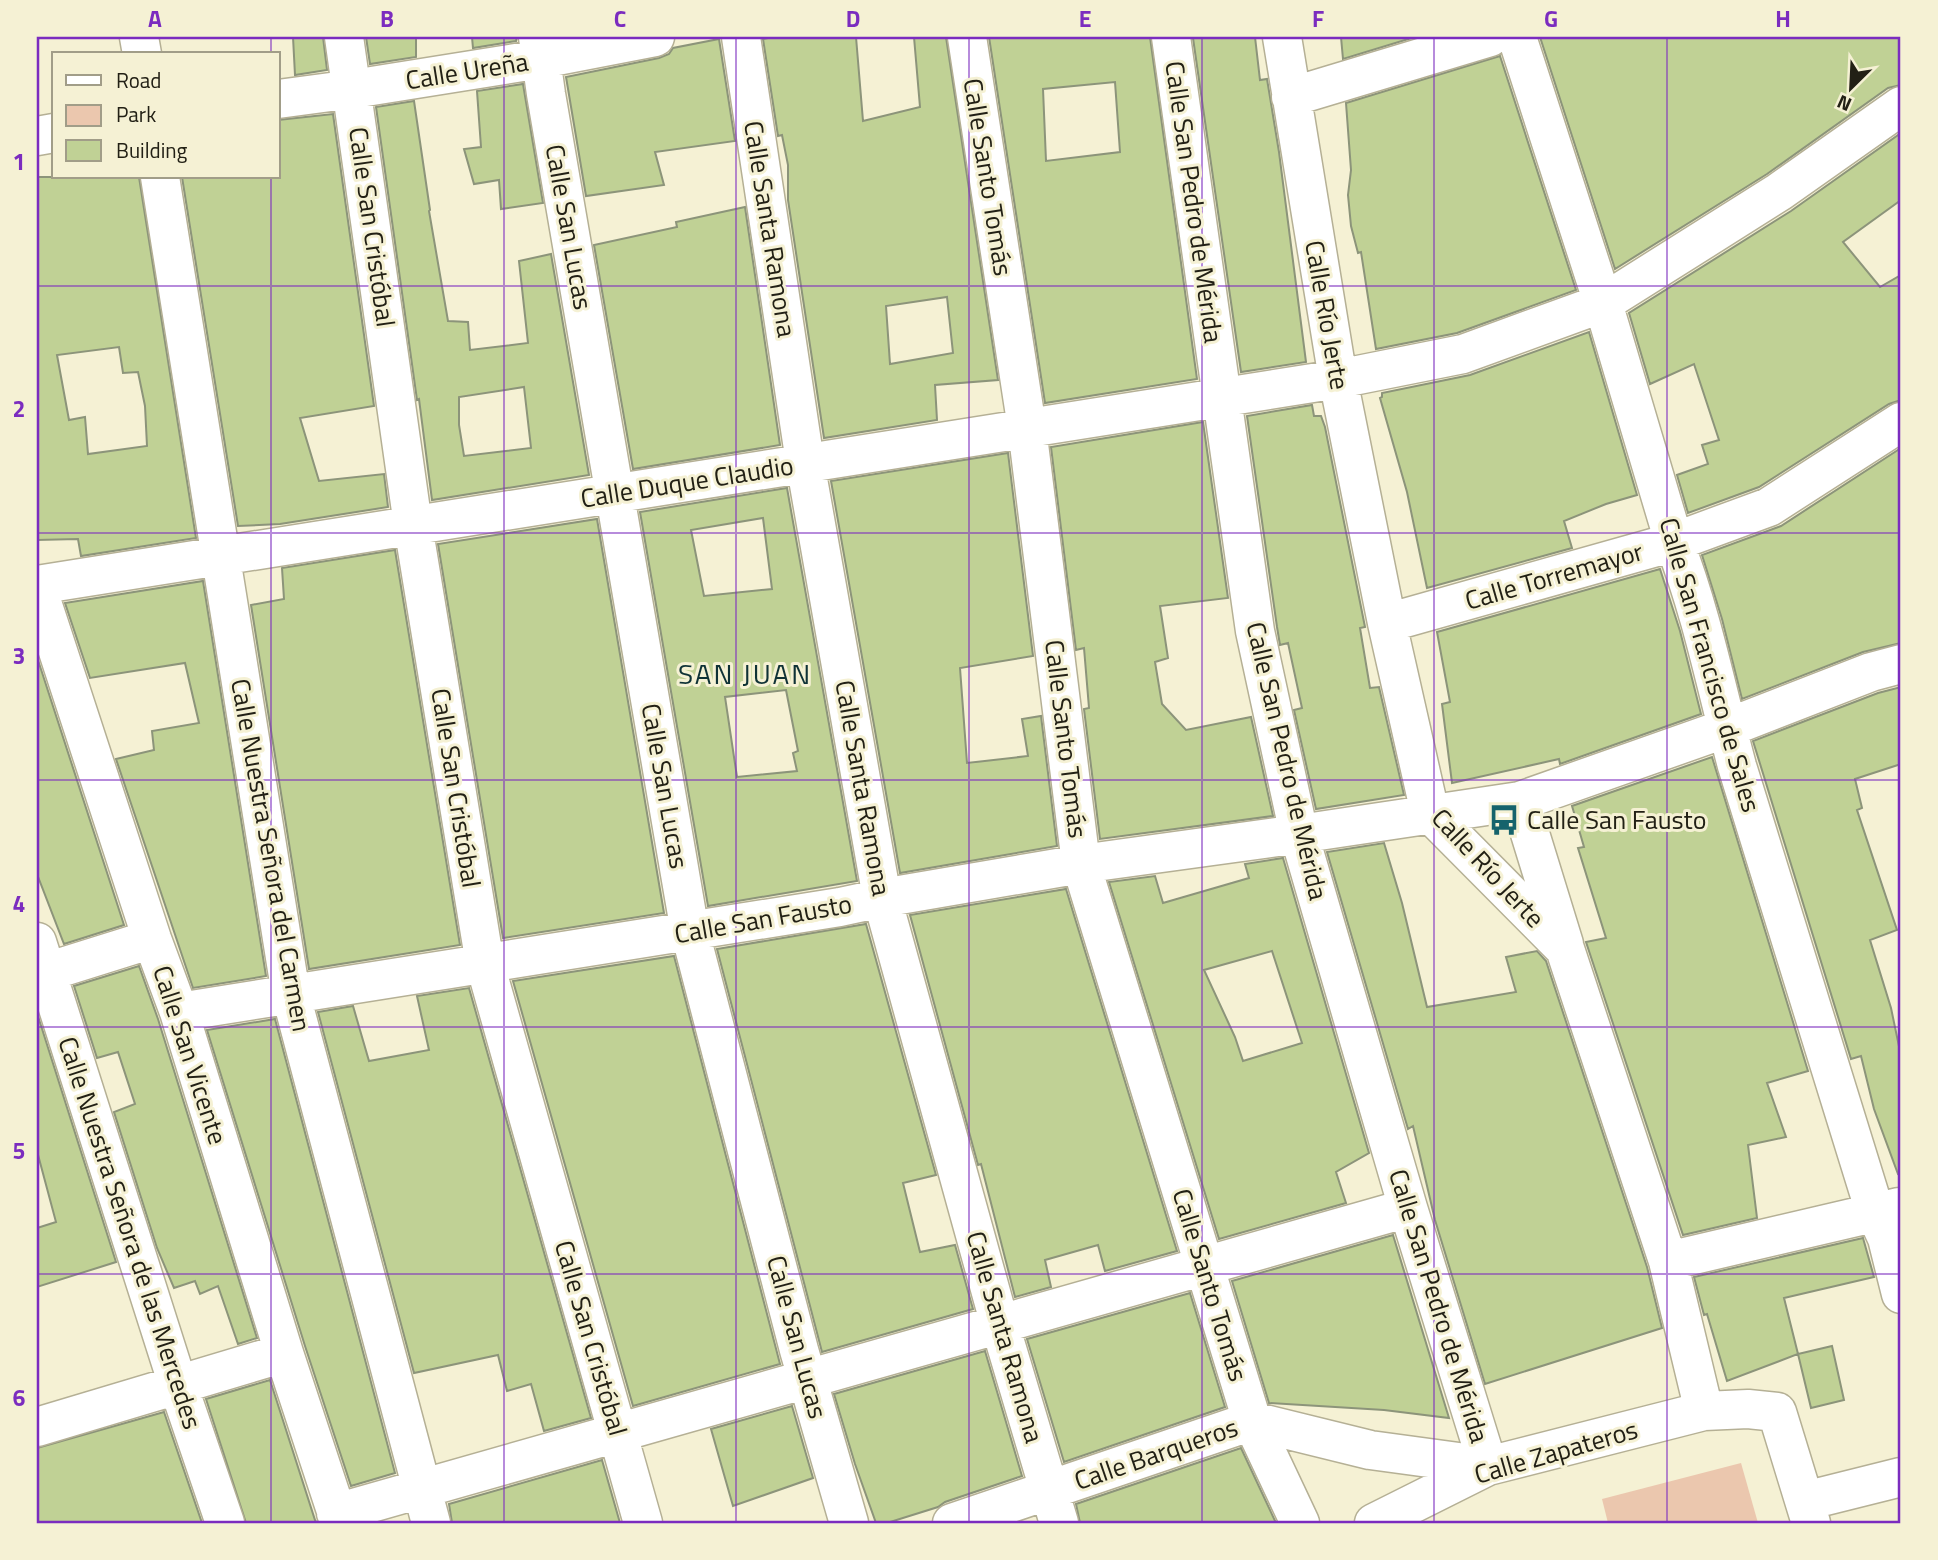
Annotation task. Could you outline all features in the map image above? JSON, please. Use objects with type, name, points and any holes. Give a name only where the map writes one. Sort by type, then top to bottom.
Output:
[{"type":"street","name":"Calle San Cristóbal","points":[[344,37],[413,525],[485,964],[643,1523]]},
{"type":"street","name":"Calle Ureña","points":[[280,99],[353,89],[540,48],[656,37]]},
{"type":"street","name":"Calle Santa Ramona","points":[[741,37],[805,463],[882,898],[1000,1325],[1054,1507]]},
{"type":"street","name":"Calle Santo Tomás","points":[[967,37],[1027,428],[1081,864],[1252,1421],[1300,1523]]},
{"type":"street","name":"Calle San Pedro de Mérida","points":[[1171,37],[1255,631],[1299,834],[1408,1208],[1489,1466]]},
{"type":"street","name":"Calle Río Jerte","points":[[1282,37],[1338,379],[1387,623],[1430,813],[1565,949],[1668,1261],[1704,1411]]},
{"type":"street","points":[[1291,97],[1490,37]]},
{"type":"street","name":"Calle San Francisco de Sales","points":[[1517,37],[1603,303],[1674,542],[1685,569],[1727,728],[1888,1209],[1886,1238],[1901,1294]]},
{"type":"street","name":"Calle San Lucas","points":[[540,48],[690,932],[807,1379],[849,1523]]},
{"type":"street","name":"Calle Duque Claudio","points":[[37,586],[1338,379],[1464,354],[1603,303],[1779,192],[1901,106]]},
{"type":"street","name":"Calle Nuestra Señora del Carmen","points":[[160,178],[291,995],[426,1506]]},
{"type":"street","name":"Calle Torremayor","points":[[1387,623],[1674,542],[1769,507],[1901,422]]},
{"type":"street","name":"Calle San Vicente","points":[[37,586],[152,939],[179,1012],[338,1518]]},
{"type":"street","name":"Calle San Fausto","points":[[179,1012],[690,932],[1081,864],[1520,801],[1727,728],[1871,671],[1901,664]]},
{"type":"street","points":[[1520,801],[1565,949]]},
{"type":"street","points":[[40,963],[152,939]]},
{"type":"street","name":"Calle Nuestra Señora de las Mercedes","points":[[40,963],[225,1523]]},
{"type":"street","points":[[338,1518],[426,1506],[618,1433],[1408,1208]]},
{"type":"street","points":[[1668,1261],[1888,1209]]},
{"type":"street","points":[[37,1427],[284,1353]]},
{"type":"street","points":[[1704,1411],[1748,1409],[1777,1412],[1808,1512],[1901,1477]]},
{"type":"street","name":"Calle Zapateros","points":[[1374,1523],[1489,1466],[1704,1411]]},
{"type":"street","name":"Calle Barqueros","points":[[952,1523],[1054,1507],[1252,1421],[1370,1450],[1489,1466]]},
{"type":"green space","points":[[1741,1463],[1758,1523],[1608,1523],[1602,1499]]},
{"type":"building","points":[[293,37],[323,37],[327,70],[295,75]]},
{"type":"building","points":[[366,37],[416,37],[416,57],[370,64]]},
{"type":"building","points":[[472,37],[517,37],[516,41],[473,48]]},
{"type":"building","points":[[856,37],[863,121],[920,107],[914,37],[946,37],[998,380],[935,385],[937,420],[824,438],[788,200],[788,165],[782,135],[778,136],[763,39]],"holes":[[[947,297],[953,353],[890,364],[886,306]]]},
{"type":"building","points":[[989,37],[1150,37],[1197,379],[1045,403]],"holes":[[[1115,82],[1120,152],[1046,161],[1043,89]]]},
{"type":"building","points":[[1255,37],[1260,80],[1267,79],[1279,152],[1306,362],[1241,372],[1193,38]]},
{"type":"building","points":[[1341,37],[1415,37],[1343,59]]},
{"type":"building","points":[[1540,37],[1901,37],[1901,85],[1888,88],[1767,174],[1615,269]]},
{"type":"building","points":[[719,39],[735,141],[655,152],[664,185],[586,196],[566,77],[659,58],[669,54],[673,48]]},
{"type":"building","points":[[1500,56],[1576,290],[1457,333],[1376,349],[1361,252],[1358,253],[1351,226],[1348,195],[1351,170],[1346,103]]},
{"type":"building","points":[[523,84],[543,203],[501,209],[499,180],[474,184],[464,149],[481,147],[477,91]]},
{"type":"building","points":[[414,101],[448,321],[468,322],[470,350],[528,343],[519,261],[551,254],[589,475],[432,500],[376,107]],"holes":[[[524,387],[531,448],[464,456],[459,425],[459,397]]]},
{"type":"building","points":[[333,114],[374,406],[300,418],[319,481],[384,474],[388,507],[280,524],[238,526],[182,178],[280,178],[280,120]]},
{"type":"building","points":[[1901,133],[1901,200],[1843,242],[1880,287],[1901,275],[1901,400],[1889,404],[1759,487],[1688,513],[1677,475],[1708,464],[1702,445],[1719,440],[1694,364],[1650,384],[1629,313],[1791,211]]},
{"type":"building","points":[[37,177],[139,178],[196,538],[81,556],[78,539],[37,540]],"holes":[[[119,347],[123,373],[138,372],[145,406],[147,446],[88,454],[85,417],[69,420],[57,355]]]},
{"type":"building","points":[[745,207],[780,445],[633,469],[594,245],[677,227],[676,222]]},
{"type":"building","points":[[1589,332],[1637,495],[1564,521],[1572,548],[1427,588],[1407,492],[1380,398],[1382,393],[1470,375]]},
{"type":"building","points":[[1312,405],[1314,416],[1321,416],[1325,427],[1365,627],[1360,628],[1370,688],[1379,687],[1404,795],[1316,809],[1294,710],[1302,708],[1288,643],[1280,645],[1247,416]]},
{"type":"building","points":[[1203,422],[1228,598],[1160,606],[1168,658],[1155,662],[1162,704],[1186,730],[1251,717],[1273,816],[1100,839],[1084,709],[1089,708],[1084,648],[1076,650],[1051,447]]},
{"type":"building","points":[[1901,448],[1901,643],[1863,652],[1742,699],[1722,619],[1702,555],[1781,526]]},
{"type":"building","points":[[1008,453],[1033,656],[960,668],[967,763],[1028,756],[1022,719],[1041,716],[1057,846],[900,873],[831,481]]},
{"type":"building","points":[[787,488],[857,881],[708,906],[640,512]],"holes":[[[763,518],[772,589],[704,596],[691,530]],[[786,690],[798,751],[793,753],[797,771],[737,777],[725,697]]]},
{"type":"building","points":[[597,519],[664,913],[503,938],[438,544]]},
{"type":"building","points":[[395,550],[460,945],[309,969],[251,605],[284,599],[282,568]]},
{"type":"building","points":[[1660,569],[1680,631],[1701,714],[1560,764],[1559,759],[1452,783],[1442,704],[1450,702],[1437,632]]},
{"type":"building","points":[[203,581],[266,976],[193,988],[116,759],[154,750],[152,731],[199,723],[185,663],[90,678],[65,603]]},
{"type":"building","points":[[37,657],[124,925],[64,944],[37,874]]},
{"type":"building","points":[[1901,687],[1901,764],[1855,779],[1862,808],[1857,810],[1897,930],[1870,940],[1891,1008],[1901,1056],[1901,1173],[1898,1174],[1874,1109],[1861,1056],[1851,1059],[1753,741],[1878,693]]},
{"type":"building","points":[[1712,757],[1808,1071],[1767,1083],[1786,1137],[1748,1145],[1757,1218],[1683,1235],[1586,942],[1606,938],[1578,848],[1584,847],[1572,806]]},
{"type":"building","points":[[1384,843],[1402,903],[1427,1007],[1516,992],[1506,957],[1537,951],[1546,961],[1647,1267],[1662,1328],[1485,1384],[1435,1220],[1413,1126],[1408,1129],[1327,852]]},
{"type":"building","points":[[1283,858],[1369,1153],[1336,1172],[1346,1203],[1219,1239],[1109,882],[1155,876],[1163,903],[1249,878],[1245,864]],"holes":[[[1272,951],[1302,1043],[1243,1061],[1235,1037],[1204,970]]]},
{"type":"building","points":[[1066,889],[1177,1251],[1105,1271],[1098,1245],[1045,1260],[1051,1287],[1015,1297],[981,1164],[978,1165],[910,915]]},
{"type":"building","points":[[866,924],[936,1175],[903,1183],[920,1252],[955,1245],[973,1309],[822,1352],[717,949]]},
{"type":"building","points":[[674,956],[780,1364],[633,1406],[513,981]]},
{"type":"building","points":[[139,966],[257,1338],[238,1344],[218,1286],[200,1294],[195,1281],[174,1288],[157,1248],[114,1112],[135,1104],[118,1052],[97,1058],[74,986]]},
{"type":"building","points":[[469,988],[591,1418],[544,1431],[531,1384],[507,1391],[498,1355],[414,1373],[318,1012],[353,1006],[369,1061],[429,1050],[417,996]]},
{"type":"building","points":[[37,1013],[116,1262],[37,1287],[37,1228],[56,1222],[37,1151]]},
{"type":"building","points":[[275,1019],[395,1473],[351,1486],[207,1030]]},
{"type":"building","points":[[1393,1235],[1449,1418],[1384,1410],[1269,1403],[1232,1281]]},
{"type":"building","points":[[1863,1238],[1874,1277],[1784,1298],[1798,1354],[1727,1381],[1694,1277]]},
{"type":"building","points":[[1190,1293],[1225,1407],[1064,1462],[1027,1339]]},
{"type":"building","points":[[1832,1346],[1844,1400],[1811,1408],[1798,1354]]},
{"type":"building","points":[[985,1351],[1022,1476],[945,1502],[938,1507],[887,1523],[876,1523],[834,1394]]},
{"type":"building","points":[[270,1380],[317,1523],[246,1523],[206,1399]]},
{"type":"building","points":[[792,1406],[813,1478],[733,1506],[711,1429]]},
{"type":"building","points":[[164,1412],[202,1523],[37,1523],[37,1448]]},
{"type":"building","points":[[1241,1448],[1276,1523],[1080,1523],[1076,1504]]},
{"type":"building","points":[[602,1460],[620,1523],[452,1523],[449,1504]]},
{"type":"place","name":"Calle San Fausto","points":[[1504,820]]},
{"type":"district","name":"SAN JUAN","points":[[745,674]]}]
